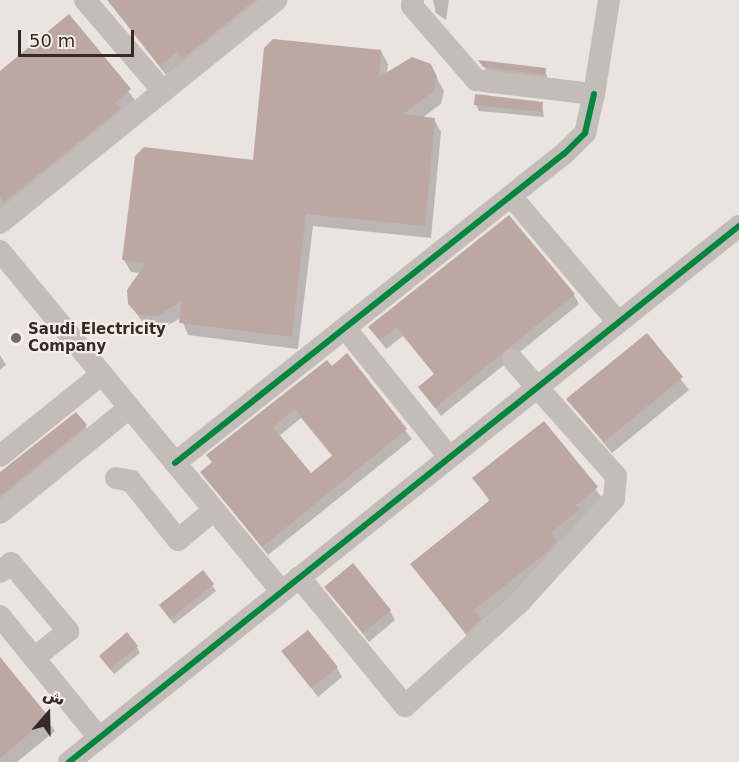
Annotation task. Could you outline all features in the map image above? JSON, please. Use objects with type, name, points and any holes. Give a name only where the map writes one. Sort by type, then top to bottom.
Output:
[{"type":"street","points":[[85,0],[163,91]]},
{"type":"street","points":[[0,223],[276,0]]},
{"type":"street","points":[[413,0],[412,6],[476,80],[594,94]]},
{"type":"street","points":[[176,464],[511,196],[585,133],[594,94],[609,0]]},
{"type":"street","points":[[511,196],[618,321]]},
{"type":"street","points":[[69,762],[739,226]]},
{"type":"street","points":[[0,250],[281,591]]},
{"type":"street","points":[[345,328],[449,457]]},
{"type":"street","points":[[299,577],[405,706],[519,603],[614,499],[616,476],[513,360]]},
{"type":"street","points":[[0,456],[102,374]]},
{"type":"street","points":[[0,513],[129,408]]},
{"type":"street","points":[[116,478],[131,481],[178,540],[214,510]]},
{"type":"street","points":[[0,572],[11,563],[68,631],[34,658]]},
{"type":"street","points":[[0,616],[99,738]]},
{"type":"building","points":[[108,0],[255,0],[182,59],[177,52],[160,66]]},
{"type":"building","points":[[69,14],[131,89],[115,103],[120,109],[4,202],[0,197],[0,71]]},
{"type":"building","points":[[273,39],[381,50],[379,77],[412,57],[431,64],[437,77],[434,91],[403,114],[435,118],[425,226],[306,214],[292,337],[179,323],[181,301],[158,316],[138,315],[128,304],[127,290],[146,263],[122,260],[135,156],[144,147],[253,160],[264,48]]},
{"type":"building","points":[[478,60],[546,68],[545,75],[483,67]]},
{"type":"building","points":[[475,94],[543,102],[542,112],[474,105]]},
{"type":"building","points":[[509,215],[575,294],[435,408],[418,387],[434,374],[397,327],[380,341],[368,327]]},
{"type":"building","points":[[647,333],[683,377],[604,442],[566,399]]},
{"type":"building","points":[[347,353],[407,429],[262,547],[200,472],[212,462],[206,455],[327,360],[332,366]],"holes":[[[295,409],[333,455],[311,473],[273,427]]]},
{"type":"building","points":[[76,412],[87,425],[0,496],[0,472]]},
{"type":"building","points":[[544,421],[598,487],[576,505],[580,509],[551,533],[557,541],[546,553],[474,610],[481,619],[466,633],[410,564],[490,500],[472,478]]},
{"type":"building","points":[[353,563],[391,610],[363,633],[324,587]]},
{"type":"building","points":[[203,570],[214,584],[170,619],[159,605]]},
{"type":"building","points":[[308,630],[338,667],[311,688],[281,651]]},
{"type":"building","points":[[127,632],[138,646],[110,669],[99,656]]},
{"type":"building","points":[[0,657],[49,717],[0,758]]},
{"type":"cycle path","points":[[175,463],[564,154],[585,133],[594,94]]},
{"type":"cycle path","points":[[69,762],[739,226]]},
{"type":"place","name":"Saudi Electricity Company","points":[[16,338]]}]
